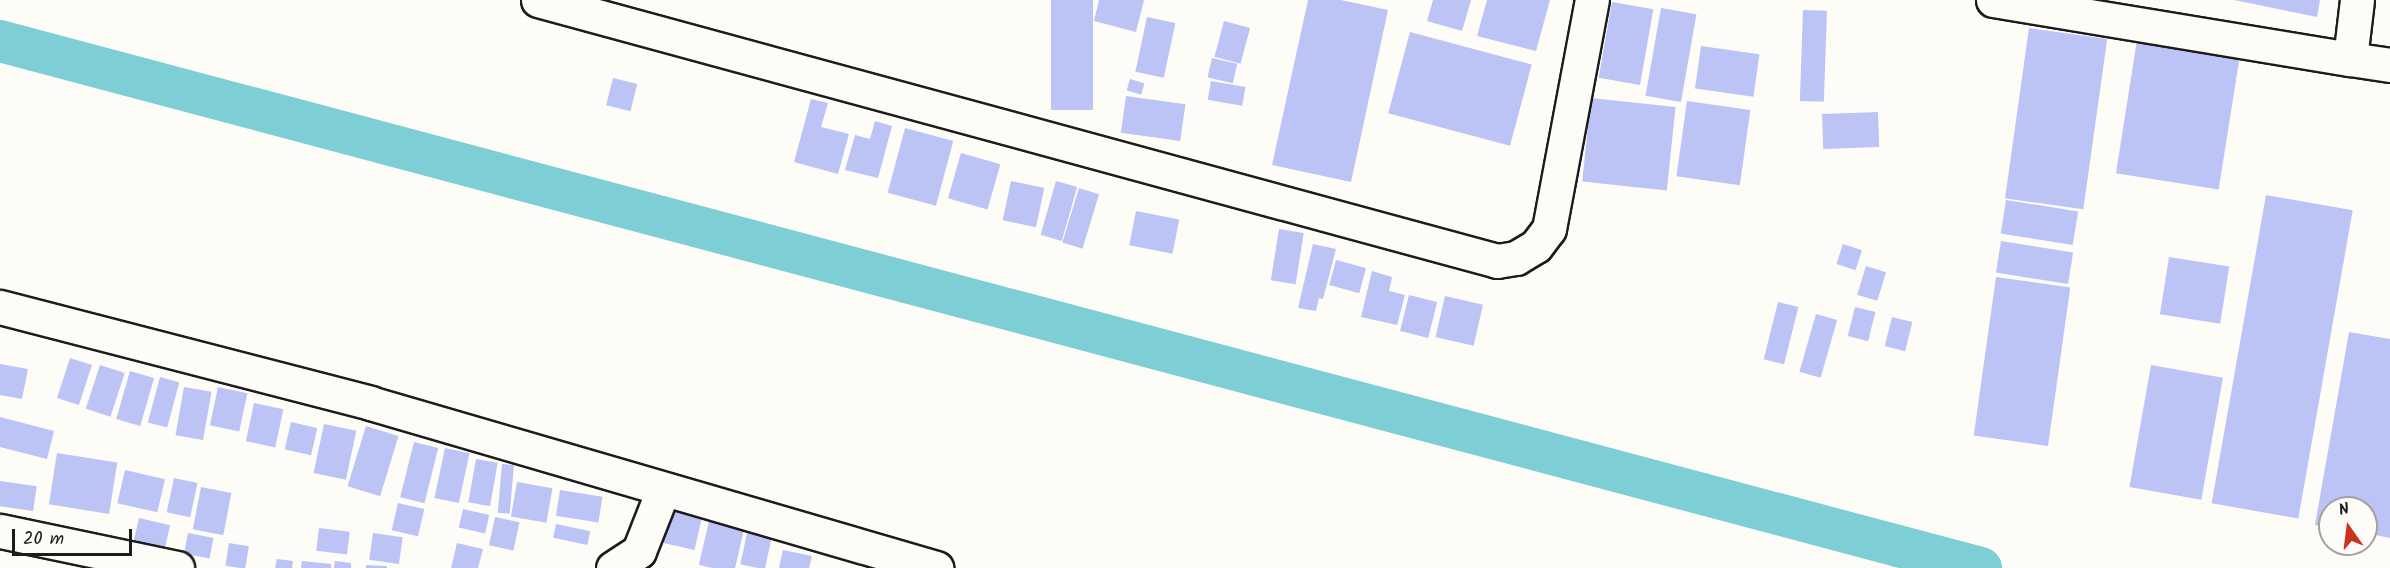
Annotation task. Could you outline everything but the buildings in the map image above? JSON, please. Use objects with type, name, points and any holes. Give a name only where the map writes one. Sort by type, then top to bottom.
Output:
[{"type":"street","points":[[538,0],[1497,261],[1516,258],[1536,246],[1550,229],[1592,0]]},
{"type":"street","points":[[1993,0],[2095,8],[2390,65]]},
{"type":"street","points":[[2350,59],[2357,0]]},
{"type":"street","points":[[0,307],[370,404],[936,568]]},
{"type":"street","points":[[613,568],[639,551],[663,490]]},
{"type":"street","points":[[0,531],[177,568]]},
{"type":"waterway","points":[[0,41],[1981,568]]}]
